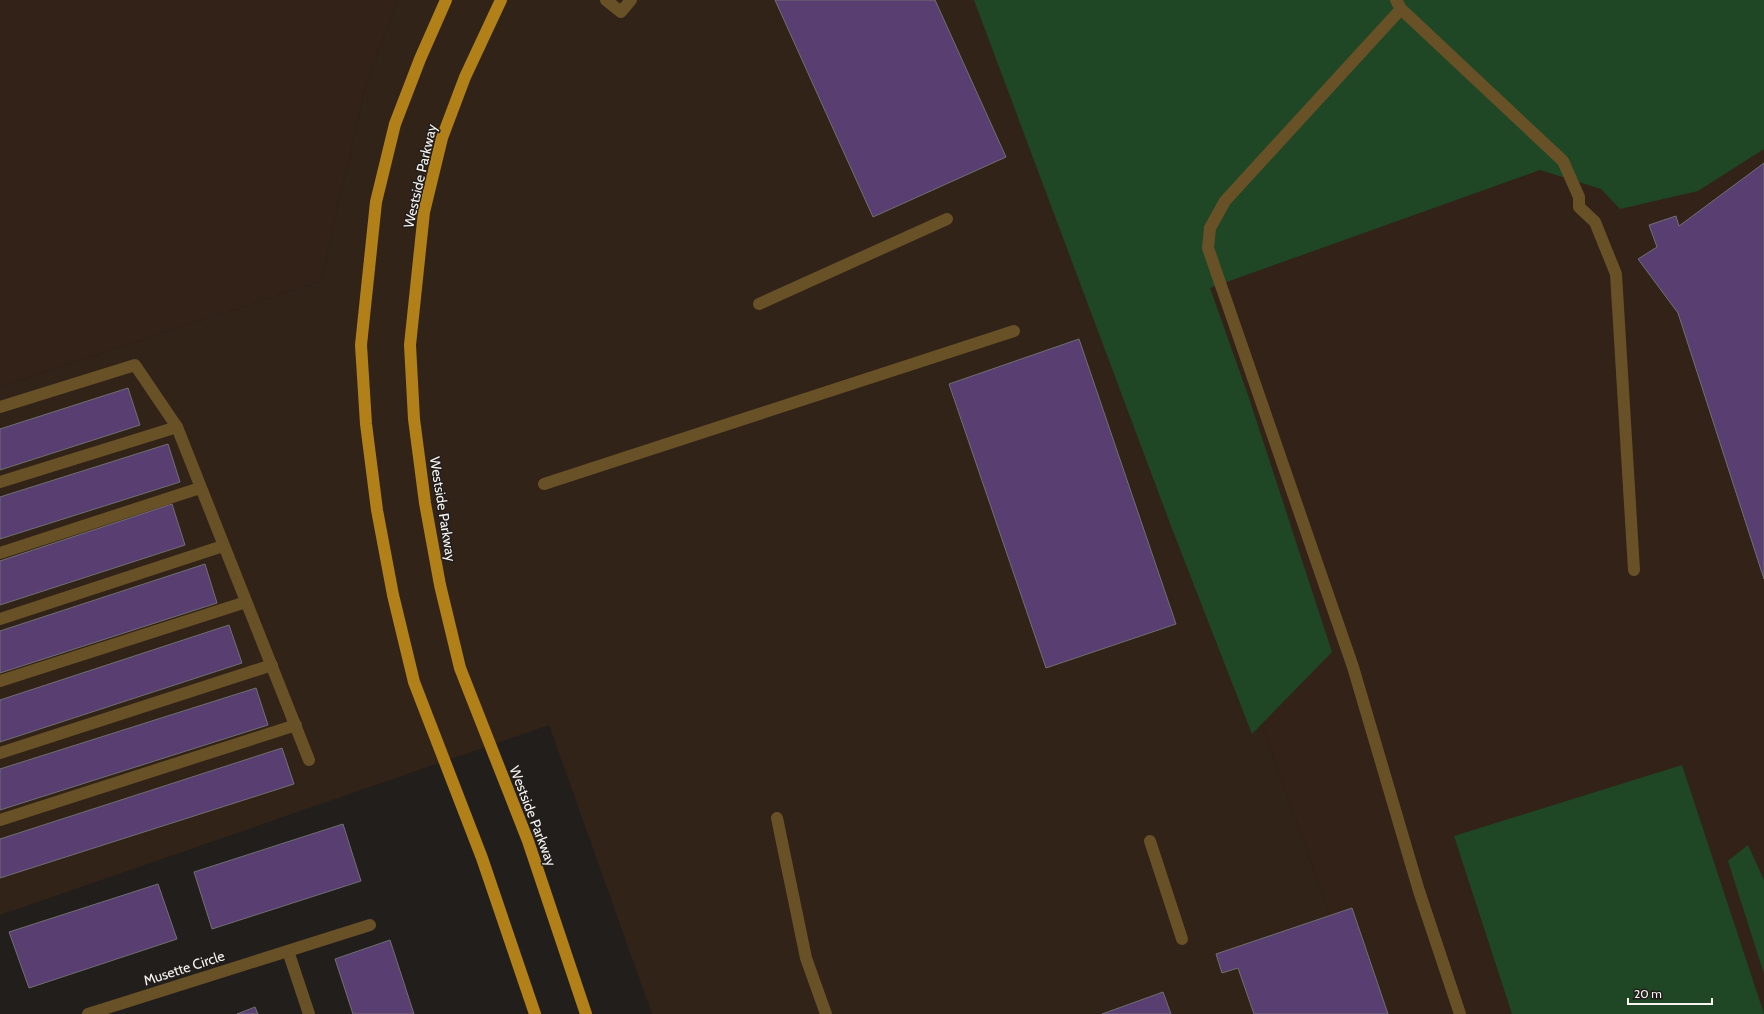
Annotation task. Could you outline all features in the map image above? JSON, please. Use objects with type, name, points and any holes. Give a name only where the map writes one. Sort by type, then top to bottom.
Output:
[{"type":"main road","points":[[446,0],[420,59],[395,124],[376,202],[361,345],[366,424],[377,510],[392,595],[414,682],[482,858],[535,1014]]},
{"type":"main road","name":"Westside Parkway","points":[[501,0],[466,77],[442,138],[424,212],[410,345],[414,419],[430,533],[440,585],[460,668],[528,841],[586,1014]]},
{"type":"street","points":[[606,0],[621,12],[631,0]]},
{"type":"street","points":[[1460,1014],[1419,891],[1353,667],[1208,248],[1210,228],[1225,201],[1398,4],[1563,161],[1579,197],[1579,207],[1595,222],[1598,228],[1616,274],[1634,570]]},
{"type":"street","points":[[759,304],[947,219]]},
{"type":"street","points":[[544,484],[1014,331]]},
{"type":"street","points":[[0,407],[135,365],[177,427],[309,760]]},
{"type":"street","points":[[0,482],[177,427]]},
{"type":"street","points":[[0,553],[200,488]]},
{"type":"street","points":[[0,619],[223,546]]},
{"type":"street","points":[[0,681],[246,602]]},
{"type":"street","points":[[0,753],[272,665]]},
{"type":"street","points":[[0,820],[296,725]]},
{"type":"street","points":[[777,818],[806,958],[826,1014]]},
{"type":"street","points":[[1150,841],[1182,939]]},
{"type":"street","name":"Musette Circle","points":[[88,1014],[370,925]]},
{"type":"street","points":[[288,951],[309,1014]]},
{"type":"shaded area","points":[[0,0],[397,0],[364,93],[321,281],[0,387]]},
{"type":"shaded area","points":[[397,0],[1003,0],[1365,1014],[652,1014],[549,725],[0,915],[0,387],[321,281],[364,93]]},
{"type":"shaded area","points":[[1003,0],[1764,0],[1764,1014],[1365,1014]]},
{"type":"green space","points":[[974,0],[1764,0],[1764,149],[1698,191],[1620,209],[1601,189],[1540,170],[1210,288],[1249,398],[1332,652],[1252,734],[1171,526]]},
{"type":"green space","points":[[1682,765],[1764,1014],[1512,1014],[1454,836]]},
{"type":"green space","points":[[1748,845],[1764,880],[1764,974],[1728,861]]},
{"type":"building","points":[[775,0],[935,0],[1006,157],[873,217]]},
{"type":"building","points":[[1764,163],[1764,579],[1678,313],[1638,259],[1657,247],[1649,225],[1676,216],[1679,226]]},
{"type":"building","points":[[1079,339],[1176,624],[1046,668],[949,384]]},
{"type":"building","points":[[128,388],[140,425],[0,470],[0,429]]},
{"type":"building","points":[[168,444],[180,482],[0,539],[0,497]]},
{"type":"building","points":[[172,504],[185,545],[0,605],[0,561]]},
{"type":"building","points":[[205,564],[217,603],[0,673],[0,631]]},
{"type":"building","points":[[229,625],[242,663],[0,742],[0,700]]},
{"type":"building","points":[[256,688],[268,725],[0,810],[0,769]]},
{"type":"building","points":[[282,748],[294,784],[0,878],[0,839]]},
{"type":"building","points":[[343,824],[361,881],[212,929],[194,872]]},
{"type":"building","points":[[158,884],[177,939],[29,988],[9,932]]},
{"type":"building","points":[[1352,908],[1388,1014],[1254,1014],[1238,968],[1222,973],[1216,954]]},
{"type":"building","points":[[390,940],[414,1014],[353,1014],[335,959]]},
{"type":"building","points":[[1163,992],[1171,1014],[1102,1014]]},
{"type":"building","points":[[255,1007],[258,1014],[237,1014]]}]
